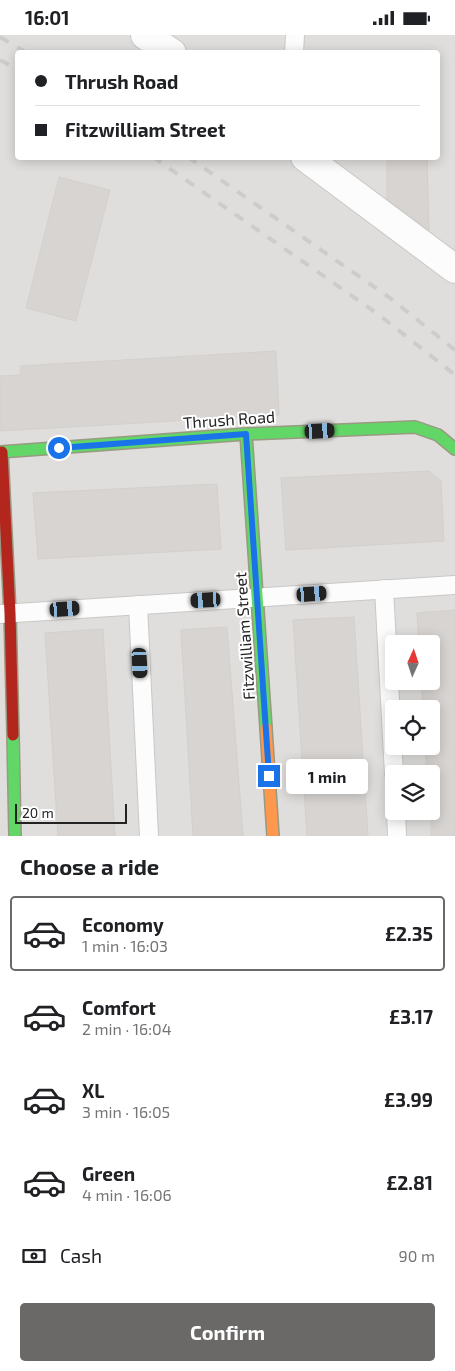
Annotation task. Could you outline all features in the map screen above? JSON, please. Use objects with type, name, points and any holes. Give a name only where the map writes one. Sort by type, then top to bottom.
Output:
[{"type":"street","points":[[146,35],[168,50]]},
{"type":"street","points":[[309,160],[455,269]]},
{"type":"street","name":"Thrush Road","points":[[1,452],[246,434],[415,427],[438,435],[455,449]]},
{"type":"street","name":"Fitzwilliam Street","points":[[246,434],[273,836]]},
{"type":"street","points":[[1,452],[5,613],[15,836]]},
{"type":"lane","points":[[294,35],[294,50]]},
{"type":"lane","points":[[5,613],[455,585]]},
{"type":"lane","points":[[384,589],[394,765]]},
{"type":"lane","points":[[138,605],[149,836]]},
{"type":"lane","points":[[396,820],[397,836]]},
{"type":"shaded area","points":[[0,35],[455,35],[455,836],[0,836]]},
{"type":"building","points":[[387,160],[427,160],[429,230],[387,199]]},
{"type":"building","points":[[59,177],[110,190],[76,321],[26,308]]},
{"type":"building","points":[[276,351],[279,415],[0,431],[0,376],[21,375],[20,366]]},
{"type":"building","points":[[429,471],[441,481],[444,541],[286,550],[281,478]]},
{"type":"building","points":[[217,484],[221,549],[38,559],[33,493]]},
{"type":"building","points":[[455,610],[455,836],[431,836],[431,820],[440,820],[440,765],[426,765],[426,755],[440,755],[440,700],[422,700],[422,690],[440,690],[440,635],[418,635],[417,613]]},
{"type":"building","points":[[354,617],[368,836],[307,836],[293,620]]},
{"type":"building","points":[[227,627],[243,836],[193,836],[181,630]]},
{"type":"building","points":[[103,629],[115,836],[58,836],[45,633]]},
{"type":"railway","points":[[0,37],[22,50]]},
{"type":"railway","points":[[0,60],[15,68]]},
{"type":"railway","points":[[157,160],[378,314],[455,375]]},
{"type":"railway","points":[[192,160],[390,298],[455,350]]},
{"type":"traffic: fast","points":[[0,452],[246,434],[415,427],[438,435],[455,449]]},
{"type":"traffic: fast","points":[[246,434],[266,728]]},
{"type":"traffic: fast","points":[[13,735],[15,836]]},
{"type":"traffic: slow","points":[[266,728],[273,836]]},
{"type":"traffic: jam","points":[[2,452],[10,613],[13,735]]},
{"type":"route","points":[[59,448],[246,434],[269,776]]}]
